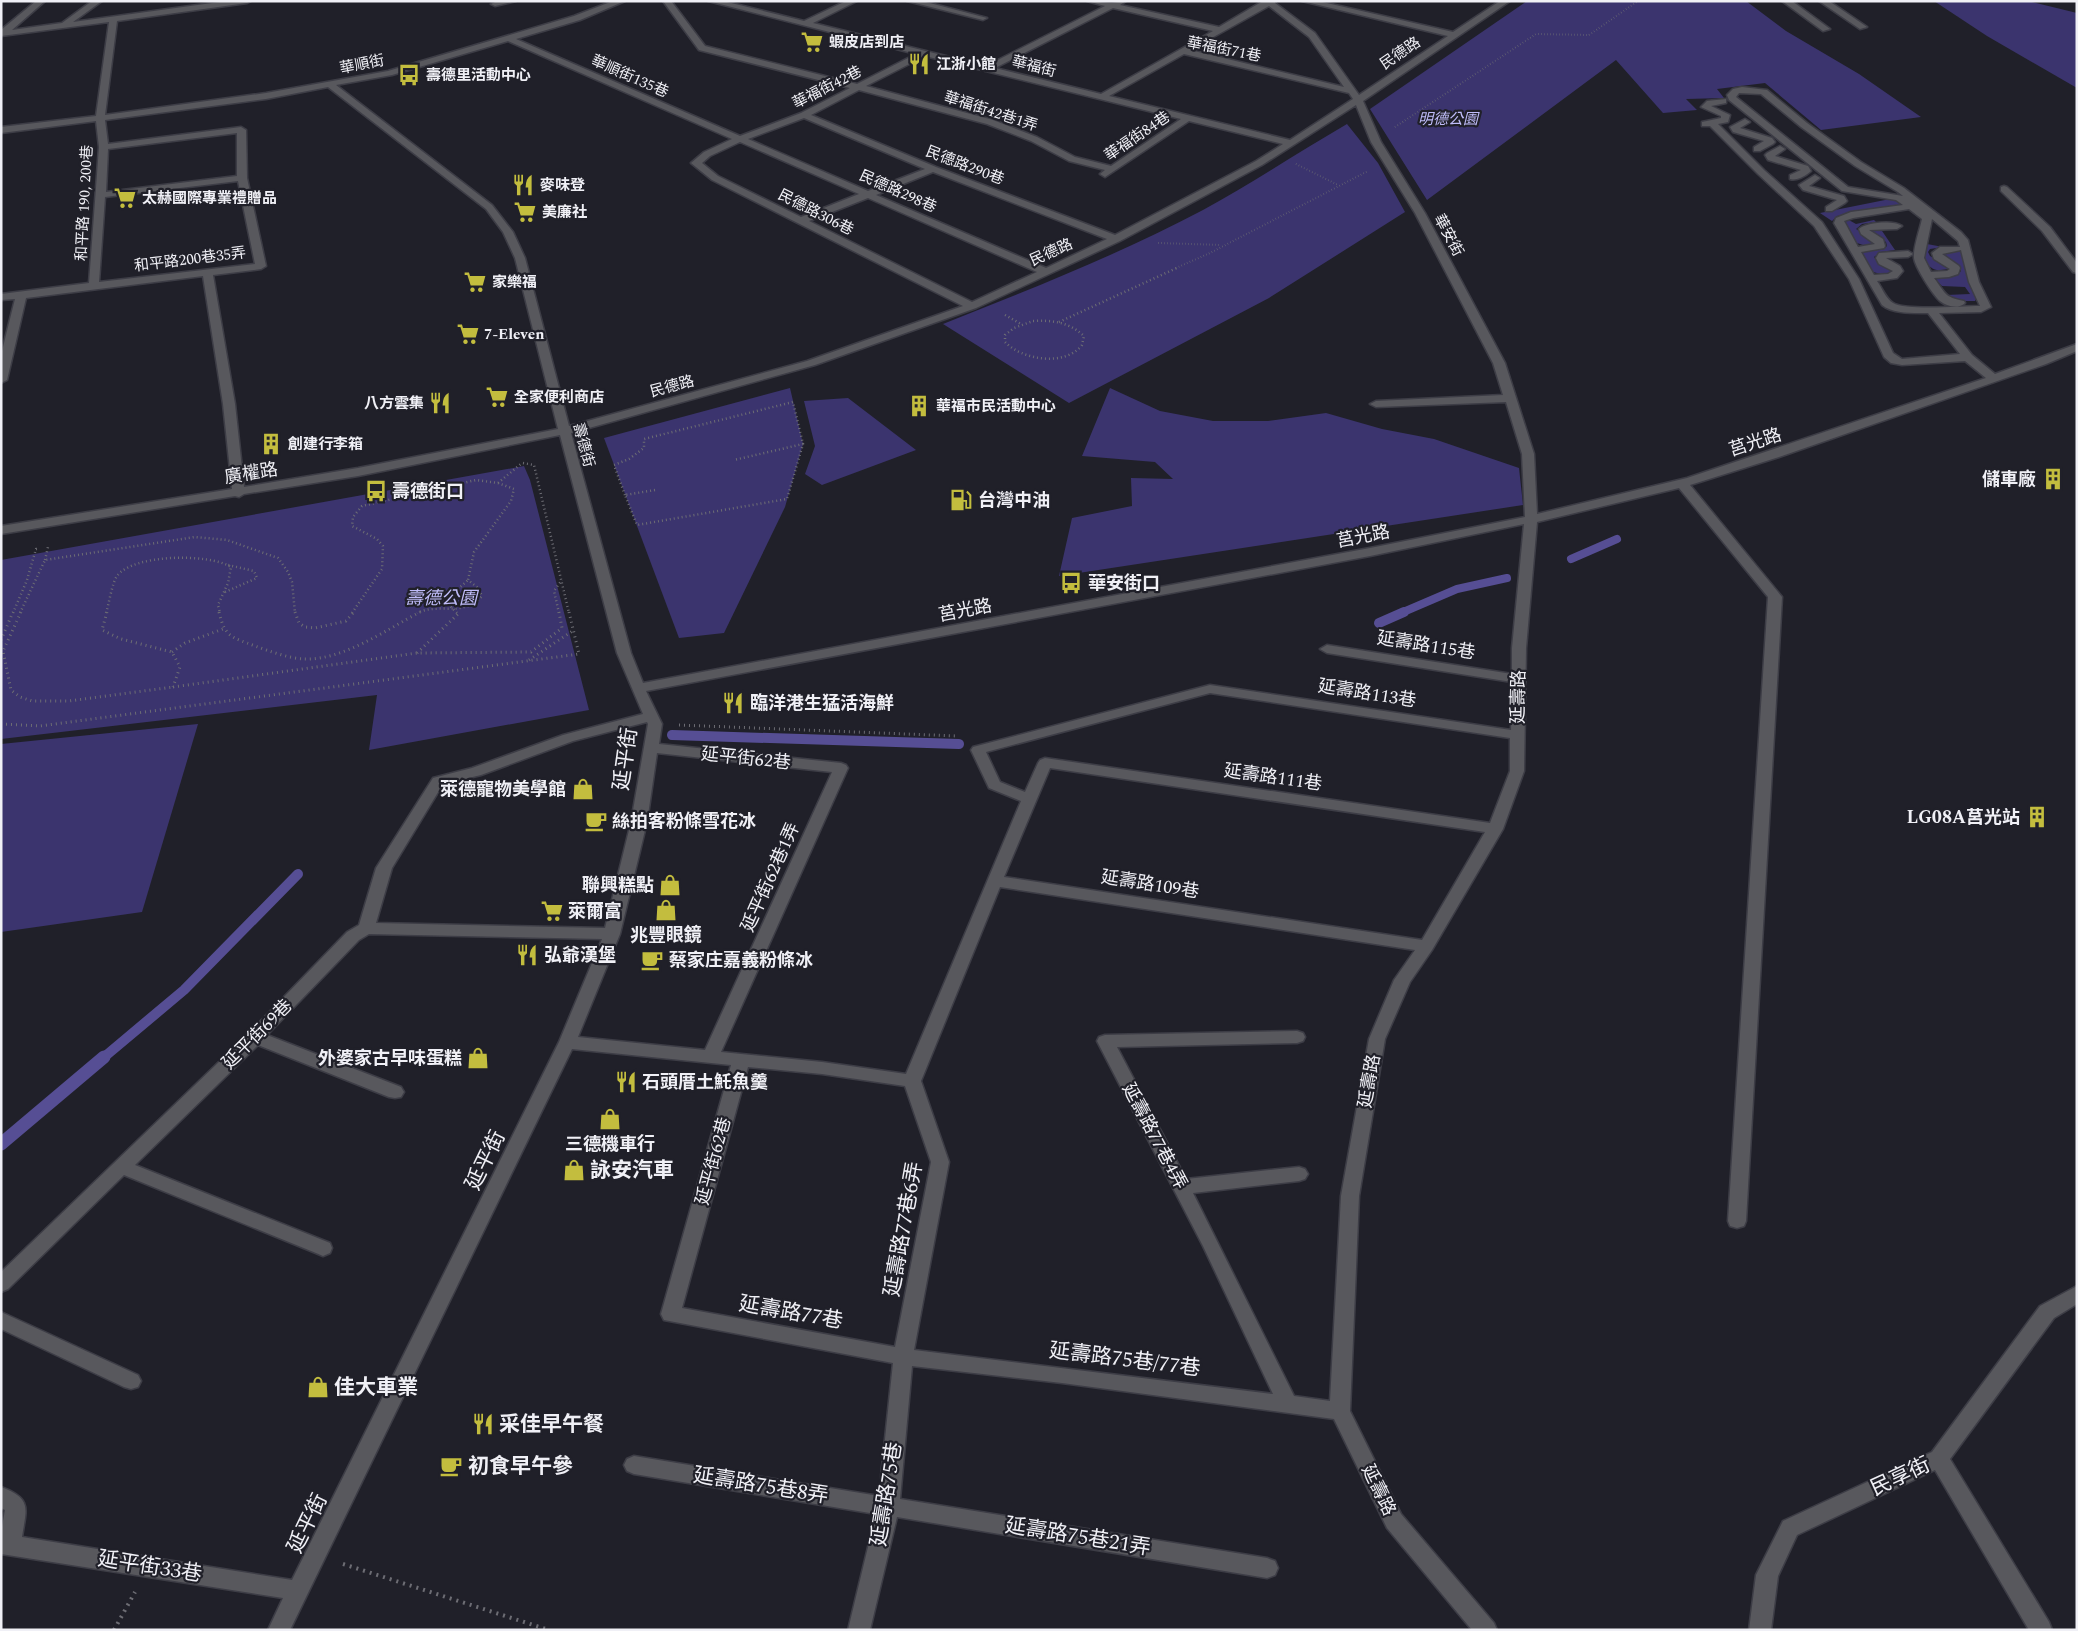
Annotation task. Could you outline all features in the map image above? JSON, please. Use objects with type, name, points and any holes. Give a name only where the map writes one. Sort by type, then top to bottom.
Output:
[{"type":"street","points":[[2,34],[41,1]]},
{"type":"street","points":[[64,25],[98,1]]},
{"type":"street","points":[[2,34],[247,1]]},
{"type":"street","points":[[495,4],[512,1]]},
{"type":"street","name":"華順街","points":[[1,130],[266,96],[389,73],[577,18],[620,1]]},
{"type":"street","name":"華福街42巷1弄","points":[[667,1],[702,48],[858,86],[990,122],[1034,139],[1072,159],[1112,169]]},
{"type":"street","name":"華福街","points":[[712,1],[1291,143]]},
{"type":"street","points":[[805,24],[853,1]]},
{"type":"street","points":[[912,1],[982,18]]},
{"type":"street","points":[[947,9],[962,1]]},
{"type":"street","points":[[1091,1],[1118,3],[1221,30]]},
{"type":"street","points":[[1306,1],[1454,35]]},
{"type":"street","name":"民德路","points":[[564,431],[793,368],[972,306],[1116,239],[1259,163],[1291,143],[1354,96],[1506,1]]},
{"type":"street","points":[[1786,1],[1826,29]]},
{"type":"street","points":[[1823,1],[1863,27]]},
{"type":"street","points":[[1182,51],[1269,2]]},
{"type":"street","name":"華安街","points":[[1269,2],[1312,35],[1354,96],[1376,142],[1420,213],[1500,363],[1528,454],[1531,520]]},
{"type":"street","points":[[988,68],[1118,3]]},
{"type":"street","name":"和平路 190, 200巷","points":[[1,297],[94,286],[104,147],[100,118],[113,20]]},
{"type":"street","name":"華順街135巷","points":[[510,38],[740,138]]},
{"type":"street","name":"華福街71巷","points":[[1102,97],[1182,51],[1354,96]]},
{"type":"street","name":"華福街42巷","points":[[740,138],[804,115],[924,53]]},
{"type":"street","name":"壽德街","points":[[329,84],[489,207],[508,232],[520,258],[624,653],[638,688]]},
{"type":"street","points":[[1910,205],[1851,215],[1839,220],[1882,298],[1888,305],[1897,308],[1932,306],[1981,309],[1986,307],[1980,297],[1963,240],[1901,190],[1858,164],[1804,125],[1764,92],[1742,90],[1731,95],[1755,118],[1844,189],[1899,198],[1910,205],[1924,214],[1927,218],[1919,258],[1927,275],[1944,300],[1951,303],[1979,302],[1980,297]]},
{"type":"street","points":[[1723,101],[1710,102],[1705,107],[1726,116],[1725,120],[1712,123],[1813,226],[1854,279],[1888,355],[1896,361],[1902,362],[1968,357]]},
{"type":"street","name":"民德路290巷","points":[[804,115],[933,168],[1116,239]]},
{"type":"street","name":"華福街84巷","points":[[1101,176],[1189,118]]},
{"type":"street","points":[[1745,122],[1735,127],[1736,130],[1769,140],[1770,142],[1757,149]]},
{"type":"street","name":"和平路200巷35弄","points":[[94,286],[261,266],[242,178],[241,130],[104,147]]},
{"type":"street","name":"民德路298巷","points":[[740,138],[1044,271]]},
{"type":"street","name":"民德路306巷","points":[[740,138],[707,154],[696,163],[715,178],[972,306]]},
{"type":"street","points":[[1780,149],[1770,155],[1771,158],[1805,168],[1806,170],[1793,178]]},
{"type":"street","points":[[800,221],[933,168]]},
{"type":"street","points":[[100,195],[242,178]]},
{"type":"street","points":[[1815,178],[1804,185],[1806,188],[1841,198],[1842,201],[1839,204],[1829,209]]},
{"type":"street","points":[[2004,189],[2046,229],[2077,270]]},
{"type":"street","points":[[1855,250],[1880,246],[1879,241],[1865,232],[1864,229],[1867,226],[1896,226]]},
{"type":"street","points":[[1927,275],[1954,272],[1955,268],[1938,257],[1936,253],[1940,250],[1956,249]]},
{"type":"street","points":[[1871,278],[1893,277],[1897,275],[1898,271],[1896,268],[1883,262],[1881,258],[1883,255],[1908,258],[1932,306],[1968,357],[1993,378]]},
{"type":"street","points":[[208,273],[229,404],[239,492]]},
{"type":"street","points":[[1,380],[22,295]]},
{"type":"street","points":[[1,332],[13,331]]},
{"type":"street","name":"莒光路","points":[[638,688],[1370,552],[1531,520],[1682,483],[1775,454],[2042,362],[2077,347]]},
{"type":"street","points":[[1376,404],[1511,398]]},
{"type":"street","name":"廣權路","points":[[1,530],[358,472],[564,431]]},
{"type":"street","points":[[1682,483],[1775,597],[1738,1221]]},
{"type":"street","name":"延壽路","points":[[1486,1630],[1394,1521],[1340,1411],[1350,1196],[1377,1039],[1402,980],[1426,946],[1495,829],[1517,771],[1519,648],[1531,520]]},
{"type":"street","name":"延壽路115巷","points":[[1327,649],[1518,679]]},
{"type":"street","name":"延平街","points":[[279,1630],[567,1042],[612,934],[639,822],[653,720],[638,688]]},
{"type":"street","name":"延壽路113巷","points":[[978,750],[1210,689],[1518,735]]},
{"type":"street","points":[[612,934],[366,928],[384,868],[438,781],[476,772],[568,738],[653,720]]},
{"type":"street","name":"延平街62巷","points":[[650,748],[841,768]]},
{"type":"street","points":[[567,1042],[822,1068],[912,1081],[1028,800],[994,785],[978,750]]},
{"type":"street","name":"延壽路111巷","points":[[1028,800],[1045,763],[1495,829]]},
{"type":"street","name":"延平街62巷1弄","points":[[710,1057],[841,768]]},
{"type":"street","name":"延壽路109巷","points":[[995,881],[1426,946]]},
{"type":"street","name":"延平街69巷","points":[[1,1284],[255,1037],[353,936],[366,928]]},
{"type":"street","points":[[255,1037],[395,1092]]},
{"type":"street","name":"延壽路77巷4弄","points":[[1288,1404],[1212,1246],[1105,1042],[1297,1037]]},
{"type":"street","name":"延平街62巷","points":[[671,1314],[741,1060]]},
{"type":"street","name":"延壽路77巷6弄","points":[[903,1357],[940,1162],[912,1081]]},
{"type":"street","points":[[122,1167],[323,1248]]},
{"type":"street","points":[[1182,1187],[1298,1174]]},
{"type":"street","name":"民享街","points":[[1760,1630],[1767,1574],[1790,1528],[1939,1458],[2047,1312],[2077,1294]]},
{"type":"street","name":"延壽路77巷","points":[[671,1314],[903,1357]]},
{"type":"street","points":[[1,1320],[131,1380]]},
{"type":"street","name":"延壽路75巷/77巷","points":[[903,1357],[1062,1375],[1340,1411]]},
{"type":"street","name":"延壽路75巷","points":[[859,1630],[889,1505],[903,1357]]},
{"type":"street","points":[[1939,1458],[2041,1629]]},
{"type":"street","name":"延壽路75巷8弄","points":[[634,1465],[889,1505]]},
{"type":"street","points":[[1,1496],[16,1506],[6,1544]]},
{"type":"street","name":"延壽路75巷21弄","points":[[889,1505],[1267,1568]]},
{"type":"street","name":"延平街33巷","points":[[6,1544],[299,1591]]},
{"type":"path","points":[[1392,128],[1536,34],[1589,35],[1638,1]]},
{"type":"path","points":[[1296,164],[1338,185]]},
{"type":"path","points":[[1060,322],[1071,325],[1084,336],[1085,342],[1081,348],[1073,353],[1049,358],[1023,356],[1013,352],[1006,346],[1004,340],[1006,334],[1012,328],[1033,322],[1060,322],[1210,253],[1338,185],[1363,175],[1370,169]]},
{"type":"path","points":[[1156,243],[1223,245]]},
{"type":"path","points":[[793,402],[803,444],[787,500],[637,526],[625,495],[614,465],[629,459],[644,448],[644,439],[793,402]]},
{"type":"path","points":[[734,460],[803,444]]},
{"type":"path","points":[[1,724],[40,726],[579,654],[534,466],[513,461]]},
{"type":"path","points":[[498,483],[522,463]]},
{"type":"path","points":[[45,560],[195,536],[226,540],[278,558],[288,572],[292,582],[295,614],[299,623],[305,627],[315,628],[330,626],[346,621],[358,607],[382,569],[383,546],[377,539],[352,526],[353,517],[362,506],[476,480],[498,483],[514,489],[511,501],[474,552],[468,580],[447,600],[449,606],[458,614],[417,653]]},
{"type":"path","points":[[625,495],[655,490]]},
{"type":"path","points":[[1,640],[26,580],[36,549],[58,546]]},
{"type":"path","points":[[48,547],[45,560],[3,651],[11,690],[20,697],[32,701],[69,701],[417,653],[531,652],[562,628],[554,591],[562,580]]},
{"type":"path","points":[[173,687],[180,667],[172,652],[121,639],[102,630],[116,576],[122,570],[138,564],[186,557],[254,572],[257,578],[224,592]]},
{"type":"path","points":[[228,565],[231,574],[218,605],[223,629],[234,638],[260,648],[302,659],[318,658],[340,653],[424,610],[467,608],[476,603],[482,596],[478,588],[468,580]]},
{"type":"path","points":[[172,652],[185,643],[223,629]]},
{"type":"path","points":[[529,660],[574,630]]},
{"type":"path","points":[[653,720],[968,736],[978,750]]},
{"type":"path","points":[[316,1556],[549,1630]]},
{"type":"path","points":[[114,1630],[150,1566]]},
{"type":"green space","name":"明德公園","points":[[1527,1],[1746,1],[1786,31],[1859,74],[1921,117],[1821,130],[1765,83],[1717,89],[1724,98],[1686,99],[1697,110],[1663,113],[1616,60],[1427,200],[1370,109]]},
{"type":"green space","points":[[1934,1],[2028,1],[2077,13],[2077,88],[1987,36]]},
{"type":"green space","points":[[1347,124],[1378,163],[1405,212],[1269,298],[1069,403],[943,324],[1075,270],[1172,226],[1221,200]]},
{"type":"green space","points":[[1890,199],[1903,203],[1900,206],[1837,216],[1832,221],[1820,213]]},
{"type":"green space","points":[[1847,219],[1856,224],[1874,220],[1876,222],[1862,224],[1856,229],[1876,243],[1866,246],[1854,242],[1843,223],[1843,220]]},
{"type":"green space","points":[[1880,228],[1895,250],[1881,252],[1874,257],[1878,262],[1891,269],[1891,272],[1885,275],[1873,272],[1861,255],[1863,252],[1884,249],[1887,246],[1886,242],[1870,231]]},
{"type":"green space","points":[[1927,244],[1943,247],[1930,249],[1928,252],[1930,256],[1948,267],[1947,269],[1934,269],[1924,260]]},
{"type":"green space","points":[[1950,250],[1962,251],[1977,297],[1975,301],[1954,301],[1946,295],[1970,294],[1965,287],[1942,286],[1936,280],[1958,274],[1961,271],[1961,268],[1944,258],[1941,254]]},
{"type":"green space","points":[[790,388],[803,444],[785,507],[724,633],[679,638],[604,438]]},
{"type":"green space","points":[[1110,388],[1160,411],[1213,421],[1268,421],[1326,413],[1382,429],[1434,439],[1519,468],[1523,505],[1059,576],[1072,518],[1132,506],[1131,478],[1173,479],[1155,462],[1082,456]]},
{"type":"green space","points":[[848,398],[916,450],[822,485],[805,474],[815,446],[804,401]]},
{"type":"green space","name":"壽德公園","points":[[524,466],[530,480],[589,710],[369,750],[377,695],[1,739],[1,560]]},
{"type":"green space","points":[[198,724],[142,912],[1,932],[1,744]]},
{"type":"waterway","points":[[1571,559],[1617,539]]},
{"type":"waterway","points":[[1401,613],[1457,589],[1507,578]]},
{"type":"waterway","points":[[1379,623],[1404,612]]},
{"type":"waterway","points":[[672,735],[959,744]]},
{"type":"waterway","points":[[103,1058],[184,990],[298,874]]},
{"type":"waterway","points":[[1,1144],[104,1057]]},
{"type":"place","name":"蝦皮店到店","points":[[812,42]]},
{"type":"place","name":"江浙小館","points":[[919,64]]},
{"type":"place","name":"壽德里活動中心","points":[[409,75]]},
{"type":"place","name":"麥味登","points":[[523,185]]},
{"type":"place","name":"太赫國際專業禮贈品","points":[[125,198]]},
{"type":"place","name":"美廉社","points":[[525,212]]},
{"type":"place","name":"家樂福","points":[[475,282]]},
{"type":"place","name":"7-Eleven","points":[[468,334]]},
{"type":"place","name":"全家便利商店","points":[[497,397]]},
{"type":"place","name":"八方雲集","points":[[440,403]]},
{"type":"place","name":"華福市民活動中心","points":[[919,406]]},
{"type":"place","name":"創建行李箱","points":[[271,444]]},
{"type":"place","name":"儲車廠","points":[[2053,479]]},
{"type":"place","name":"壽德街口","points":[[376,491]]},
{"type":"place","name":"台灣中油","points":[[961,500]]},
{"type":"place","name":"華安街口","points":[[1071,583]]},
{"type":"place","name":"臨洋港生猛活海鮮","points":[[733,703]]},
{"type":"place","name":"萊德寵物美學館","points":[[583,789]]},
{"type":"place","name":"LG08A莒光站","points":[[2037,817]]},
{"type":"place","name":"絲拍客粉條雪花冰","points":[[596,821]]},
{"type":"place","name":"聯興糕點","points":[[670,885]]},
{"type":"place","name":"兆豐眼鏡","points":[[666,910]]},
{"type":"place","name":"萊爾富","points":[[552,911]]},
{"type":"place","name":"弘爺漢堡","points":[[527,955]]},
{"type":"place","name":"蔡家庄嘉義粉條冰","points":[[652,960]]},
{"type":"place","name":"外婆家古早味蛋糕","points":[[478,1058]]},
{"type":"place","name":"石頭厝土魠魚羹","points":[[626,1082]]},
{"type":"place","name":"三德機車行","points":[[610,1119]]},
{"type":"place","name":"詠安汽車","points":[[574,1170]]},
{"type":"place","name":"佳大車業","points":[[318,1387]]},
{"type":"place","name":"采佳早午餐","points":[[483,1424]]},
{"type":"place","name":"初食早午參","points":[[451,1466]]}]
